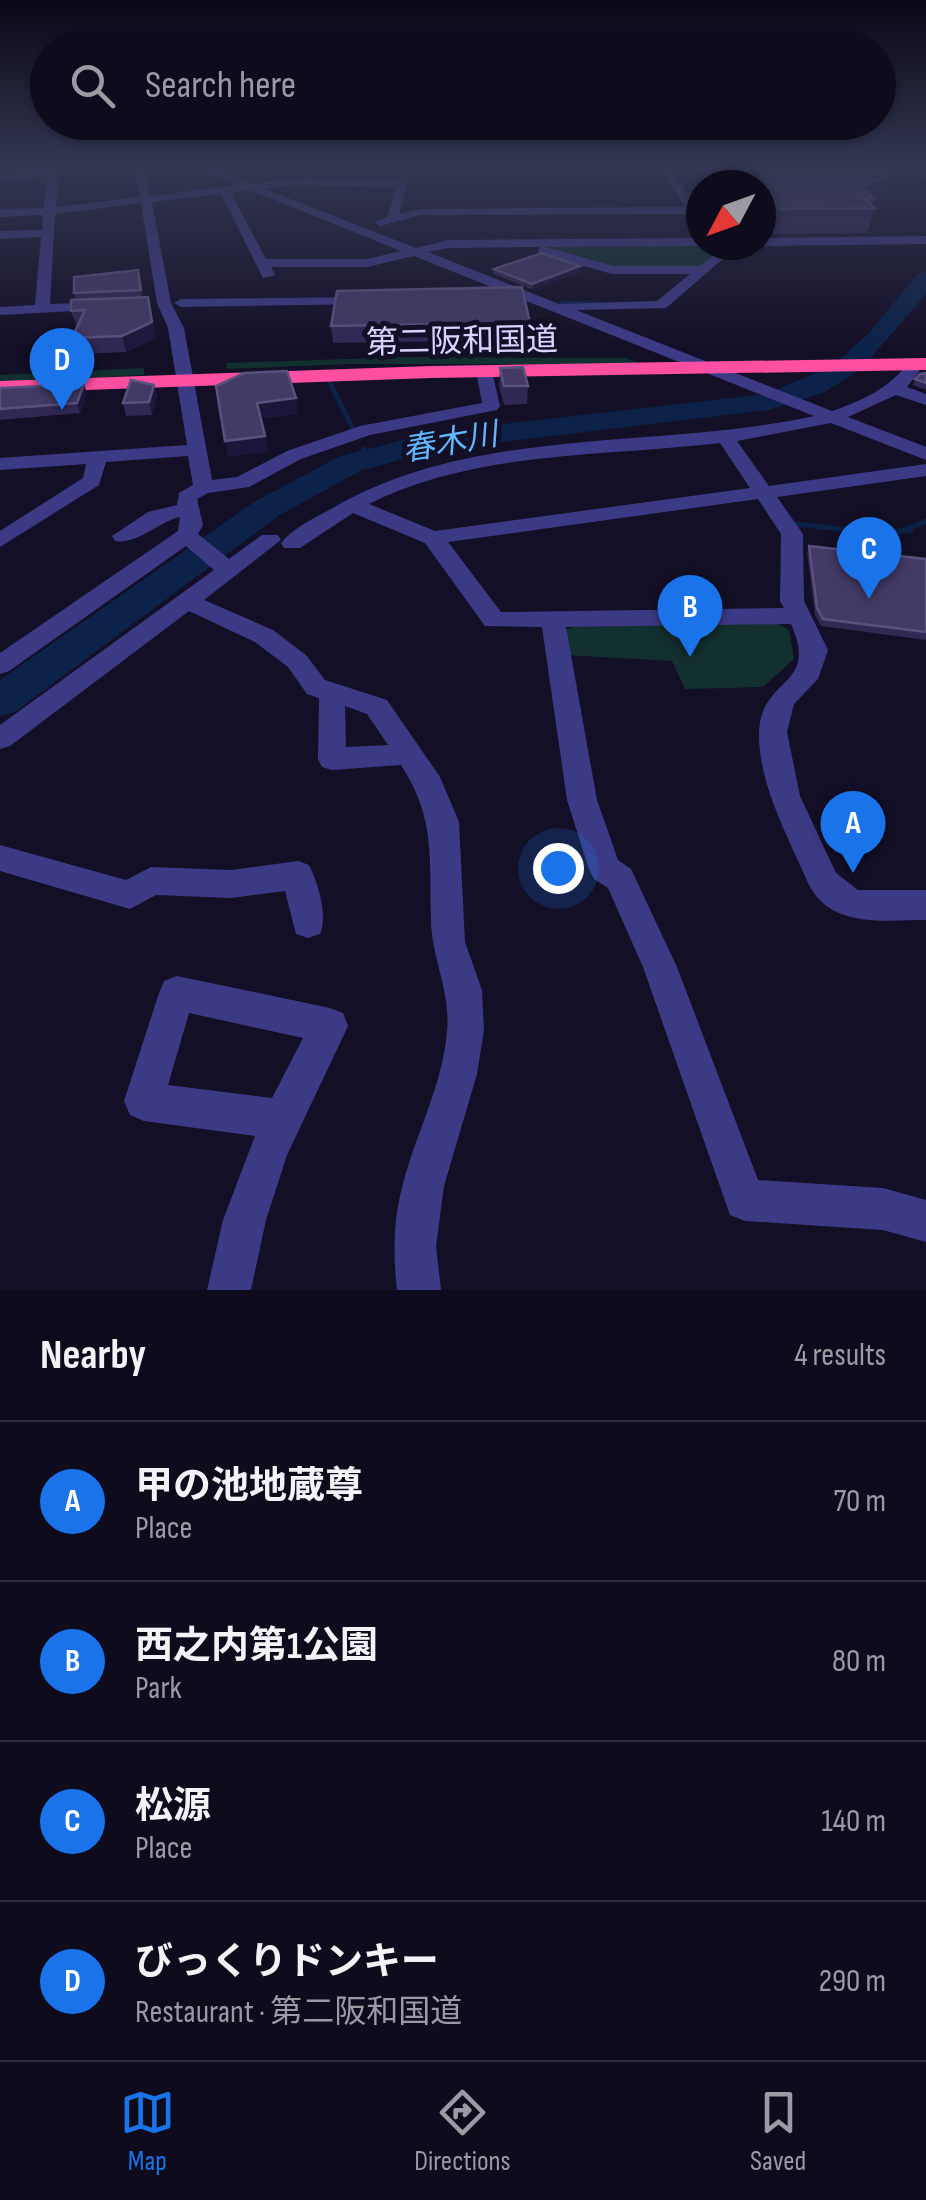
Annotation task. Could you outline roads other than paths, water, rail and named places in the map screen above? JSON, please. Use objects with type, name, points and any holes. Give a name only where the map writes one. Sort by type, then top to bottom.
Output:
[{"type":"highway","name":"第二阪和国道","points":[[360,354],[834,348],[920,356]]},
{"type":"highway","name":"第二阪和国道","points":[[0,387],[184,363],[484,371],[892,365],[920,356]]},
{"type":"highway","points":[[0,367],[74,364]]},
{"type":"street","points":[[42,309],[48,228]]},
{"type":"street","points":[[155,228],[166,303],[184,363],[203,486]]},
{"type":"street","points":[[244,228],[283,301]]},
{"type":"street","points":[[356,228],[926,454]]},
{"type":"street","points":[[0,235],[48,233]]},
{"type":"street","points":[[776,242],[926,240]]},
{"type":"street","points":[[262,264],[367,263],[448,244],[686,242]]},
{"type":"street","points":[[527,244],[602,269],[704,270]]},
{"type":"street","points":[[552,306],[661,305],[716,260]]},
{"type":"street","points":[[458,290],[486,280]]},
{"type":"street","points":[[166,303],[377,300]]},
{"type":"street","points":[[0,311],[117,305]]},
{"type":"street","points":[[0,738],[188,600],[225,568],[415,477],[444,469],[725,438],[832,418],[895,389],[912,374],[920,356]]},
{"type":"street","points":[[0,665],[190,537],[192,525],[186,496],[203,486],[242,483],[294,455],[366,430],[491,406],[484,371]]},
{"type":"street","points":[[895,389],[926,400]]},
{"type":"street","points":[[725,438],[792,534],[796,616],[815,650],[809,673],[782,700],[773,732],[776,763],[786,796],[824,884],[852,904],[926,905]]},
{"type":"street","points":[[0,464],[198,450]]},
{"type":"street","points":[[0,540],[92,481],[97,458]]},
{"type":"street","points":[[352,505],[433,538],[926,470]]},
{"type":"street","points":[[123,536],[154,516],[188,509]]},
{"type":"street","points":[[190,537],[225,568]]},
{"type":"street","points":[[433,538],[494,620],[796,616]]},
{"type":"street","points":[[188,600],[264,636],[297,661],[316,687],[377,707],[430,785],[444,822],[448,942],[464,990],[466,1030],[458,1074],[423,1186],[414,1246],[419,1290]]},
{"type":"street","points":[[553,619],[582,800],[605,868],[620,879],[660,968],[745,1200],[883,1209],[926,1222]]},
{"type":"street","points":[[332,692],[332,759],[410,754]]},
{"type":"street","points":[[0,858],[130,895],[151,881],[231,884],[298,875],[308,923]]},
{"type":"street","points":[[229,1290],[237,1233],[279,1119],[330,1026],[176,993],[144,1101],[279,1119]]},
{"type":"waterway","name":"春木川","points":[[0,701],[266,509],[349,464],[433,441],[769,402],[841,372],[876,340],[926,279]]},
{"type":"waterway","points":[[561,303],[600,303]]},
{"type":"waterway","points":[[330,383],[354,431]]},
{"type":"waterway","points":[[363,449],[369,459]]},
{"type":"waterway","points":[[904,531],[926,521]]},
{"type":"waterway","points":[[795,524],[854,530]]},
{"type":"waterway","points":[[854,530],[904,531]]},
{"type":"waterway","points":[[854,530],[870,532]]},
{"type":"waterway","points":[[904,531],[910,530]]},
{"type":"place","name":"びっくりドンキー","points":[[62,410]]},
{"type":"place","name":"松源","points":[[869,599]]},
{"type":"place","name":"西之内第1公園","points":[[690,657]]},
{"type":"place","name":"甲の池地蔵尊","points":[[853,873]]}]
